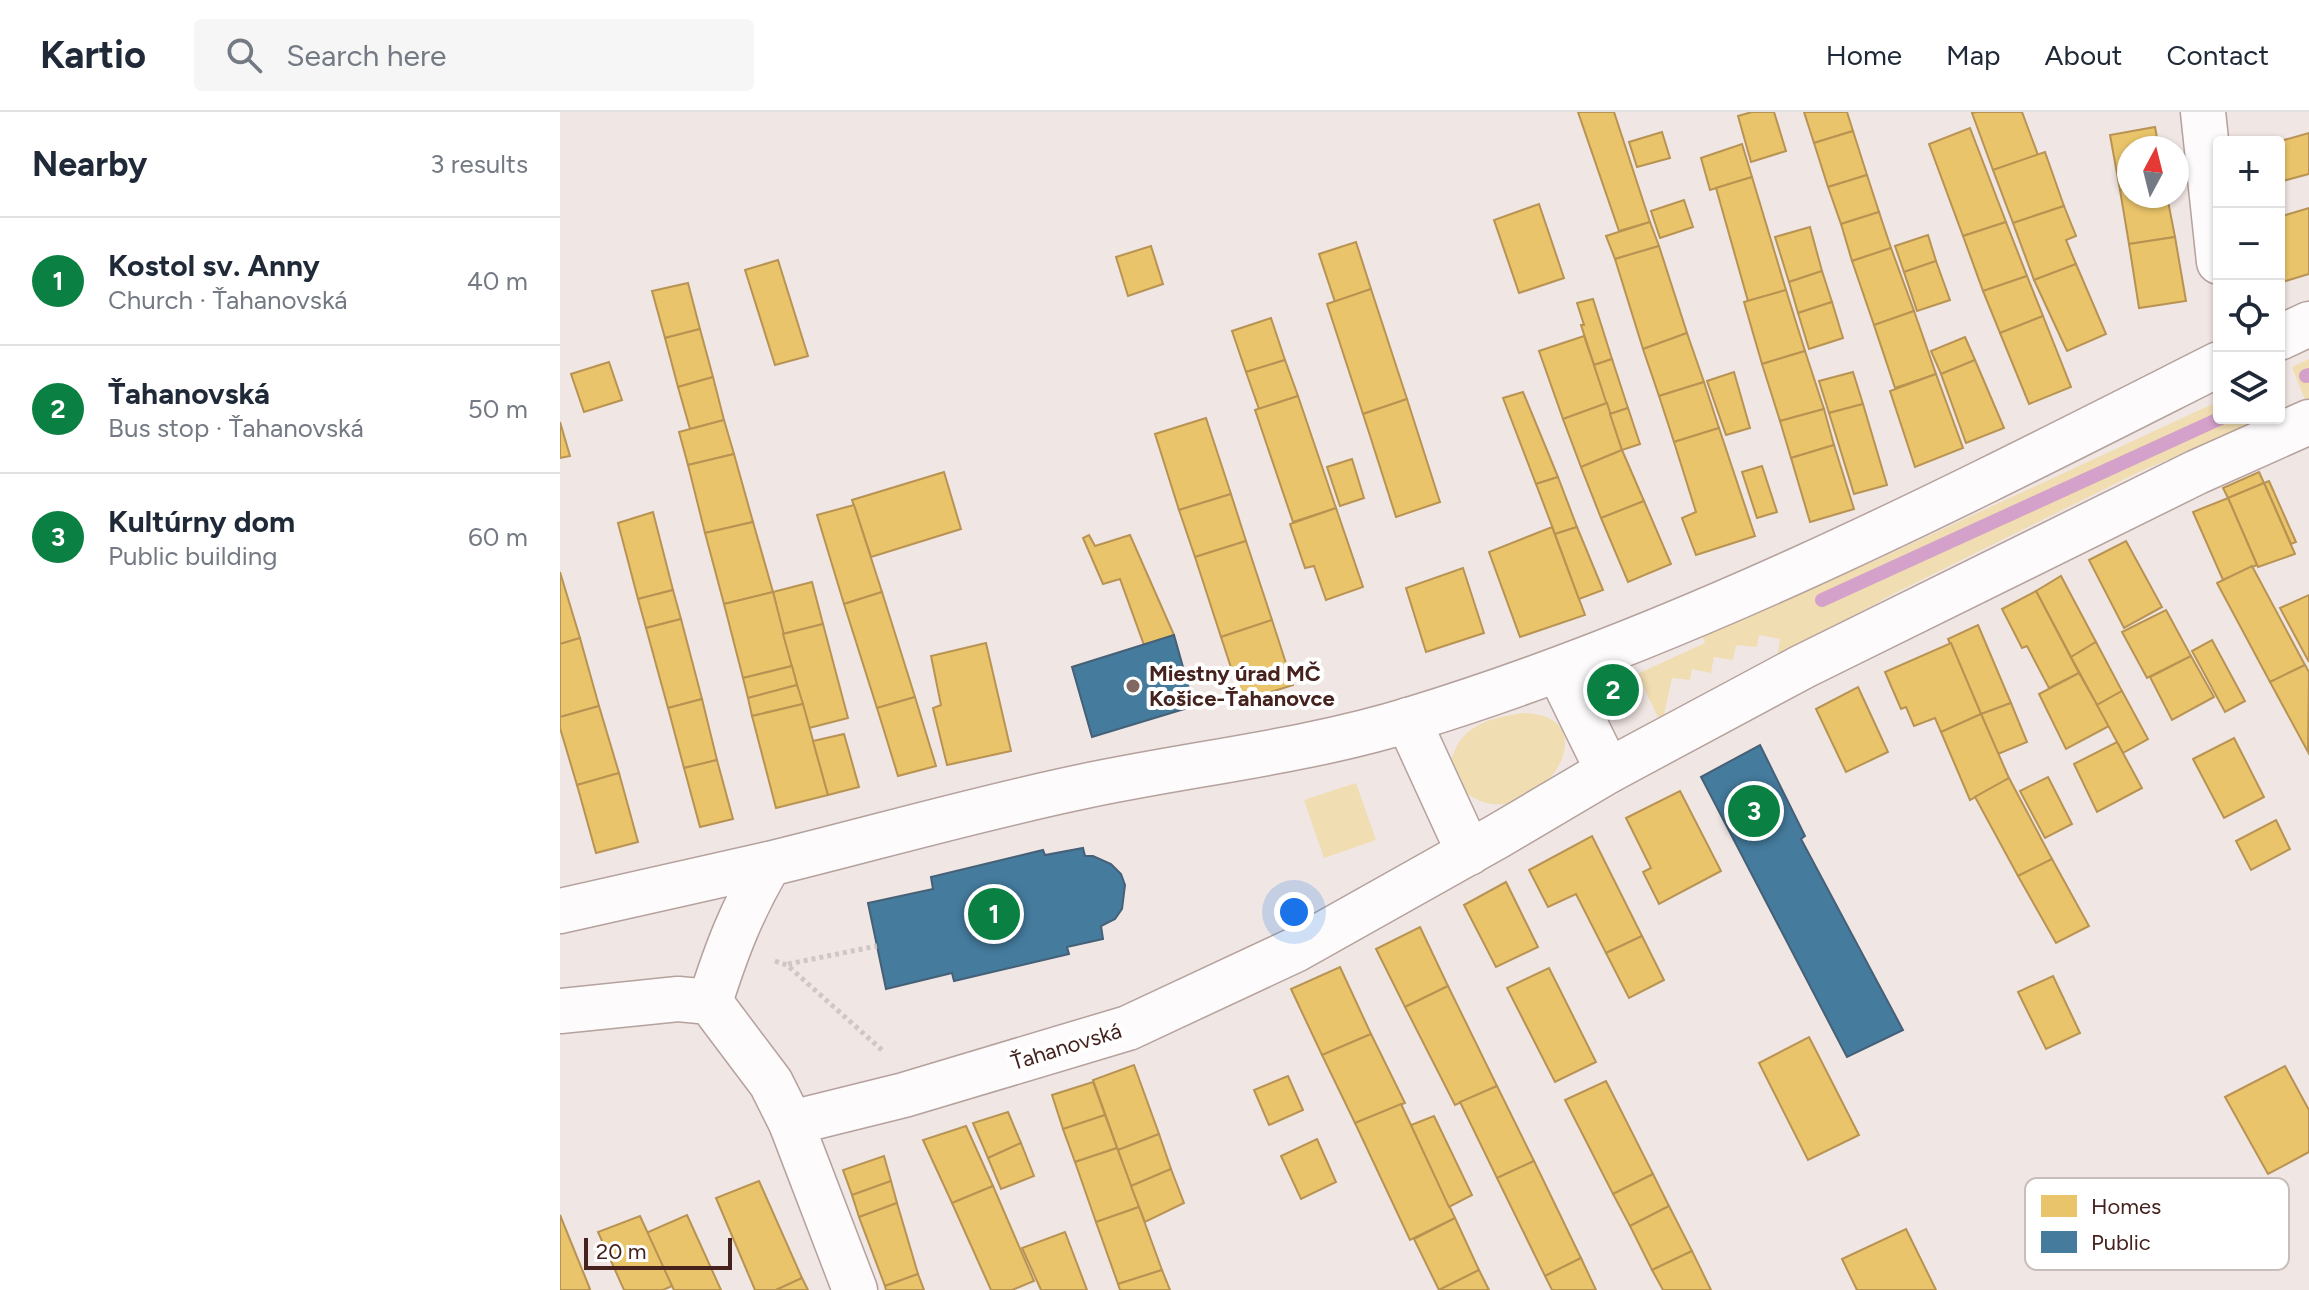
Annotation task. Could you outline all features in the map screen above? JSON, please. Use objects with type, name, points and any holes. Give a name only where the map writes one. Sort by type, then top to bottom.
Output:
[{"type":"street","points":[[2203,112],[2213,208]]},
{"type":"street","points":[[2285,335],[2309,324]]},
{"type":"street","points":[[560,911],[769,864],[1084,786],[1293,749],[1408,720],[1559,671],[1763,586],[2047,451],[2213,367]]},
{"type":"street","name":"Ťahanovská","points":[[791,1123],[904,1095],[1128,1028],[1295,950],[1608,771],[1802,667],[2197,472],[2309,422]]},
{"type":"street","points":[[1559,671],[1608,771]]},
{"type":"street","points":[[1408,720],[1469,853]]},
{"type":"street","points":[[710,1002],[728,945],[745,905],[769,864]]},
{"type":"street","points":[[560,1011],[678,999],[710,1002],[771,1083],[791,1123],[855,1290]]},
{"type":"path","points":[[877,946],[787,965],[898,1067],[904,1095]]},
{"type":"shaded area","points":[[2309,359],[2309,400],[2306,402],[2292,367]]},
{"type":"shaded area","points":[[2213,404],[2213,424],[2254,424],[2141,471],[1893,594],[1777,659],[1780,639],[1759,635],[1757,647],[1736,645],[1733,660],[1714,657],[1711,673],[1692,669],[1690,680],[1672,678],[1660,721],[1637,674],[1705,643],[1702,634],[1876,560]]},
{"type":"shaded area","points":[[1524,713],[1551,720],[1564,734],[1564,753],[1554,772],[1538,790],[1516,801],[1492,804],[1468,794],[1450,769],[1458,743],[1475,727],[1486,722]]},
{"type":"shaded area","points":[[1356,783],[1376,840],[1324,858],[1304,800]]},
{"type":"building: Homes","points":[[1578,112],[1614,112],[1650,222],[1619,231]]},
{"type":"building: Homes","points":[[1752,112],[1774,112],[1786,151],[1751,162],[1738,116]]},
{"type":"building: Homes","points":[[1804,112],[1847,112],[1853,131],[1814,143]]},
{"type":"building: Homes","points":[[2022,112],[2038,155],[1993,170],[1972,113]]},
{"type":"building: Homes","points":[[2155,127],[2157,136],[2117,136],[2117,174],[2110,135]]},
{"type":"building: Homes","points":[[1970,128],[2006,222],[1963,236],[1929,144]]},
{"type":"building: Homes","points":[[1853,131],[1867,175],[1828,187],[1814,143]]},
{"type":"building: Homes","points":[[1662,132],[1670,158],[1637,167],[1629,142]]},
{"type":"building: Homes","points":[[2309,133],[2309,174],[2285,180],[2285,140]]},
{"type":"building: Homes","points":[[1742,144],[1752,177],[1710,190],[1701,158]]},
{"type":"building: Homes","points":[[2045,152],[2064,206],[2013,223],[1993,170]]},
{"type":"building: Homes","points":[[1867,175],[1879,212],[1841,224],[1828,187]]},
{"type":"building: Homes","points":[[1752,177],[1786,290],[1748,301],[1716,188]]},
{"type":"building: Homes","points":[[1684,200],[1693,227],[1660,238],[1651,211]]},
{"type":"building: Homes","points":[[1539,204],[1564,278],[1519,293],[1494,220]]},
{"type":"building: Homes","points":[[2064,206],[2076,236],[2066,240],[2076,264],[2034,280],[2013,223]]},
{"type":"building: Homes","points":[[2123,208],[2169,208],[2175,237],[2129,244]]},
{"type":"building: Homes","points":[[2309,208],[2309,274],[2285,281],[2285,280],[2285,215]]},
{"type":"building: Homes","points":[[1879,212],[1891,248],[1852,261],[1841,224]]},
{"type":"building: Homes","points":[[1650,222],[1659,246],[1615,259],[1606,236]]},
{"type":"building: Homes","points":[[2006,222],[2027,276],[1983,291],[1963,236]]},
{"type":"building: Homes","points":[[1810,227],[1822,271],[1789,282],[1775,237]]},
{"type":"building: Homes","points":[[1928,235],[1936,261],[1904,272],[1895,246]]},
{"type":"building: Homes","points":[[2175,237],[2186,301],[2139,308],[2129,244]]},
{"type":"building: Homes","points":[[1356,242],[1371,289],[1335,302],[1319,254]]},
{"type":"building: Homes","points":[[1151,246],[1163,284],[1128,296],[1116,257]]},
{"type":"building: Homes","points":[[1659,246],[1687,333],[1643,349],[1615,259]]},
{"type":"building: Homes","points":[[1891,248],[1914,311],[1874,325],[1852,261]]},
{"type":"building: Homes","points":[[778,260],[808,356],[775,365],[745,270]]},
{"type":"building: Homes","points":[[1936,261],[1950,300],[1917,311],[1904,272]]},
{"type":"building: Homes","points":[[2076,264],[2106,334],[2067,351],[2034,280]]},
{"type":"building: Homes","points":[[1822,271],[1832,302],[1798,313],[1789,282]]},
{"type":"building: Homes","points":[[2027,276],[2043,316],[2000,333],[1983,291]]},
{"type":"building: Homes","points":[[688,283],[700,329],[665,338],[652,291]]},
{"type":"building: Homes","points":[[1371,289],[1407,399],[1363,414],[1327,304]]},
{"type":"building: Homes","points":[[1786,290],[1805,351],[1762,364],[1744,302]]},
{"type":"building: Homes","points":[[1593,299],[1612,359],[1594,365],[1577,303]]},
{"type":"building: Homes","points":[[1832,302],[1843,338],[1809,349],[1798,313]]},
{"type":"building: Homes","points":[[1914,311],[1936,374],[1895,388],[1874,325]]},
{"type":"building: Homes","points":[[2043,316],[2071,387],[2029,404],[2000,333]]},
{"type":"building: Homes","points":[[1271,318],[1285,360],[1246,372],[1232,331]]},
{"type":"building: Homes","points":[[700,329],[713,377],[678,387],[665,338]]},
{"type":"building: Homes","points":[[1687,333],[1704,382],[1659,396],[1643,349]]},
{"type":"building: Homes","points":[[1584,336],[1607,403],[1563,419],[1539,351]]},
{"type":"building: Homes","points":[[1965,337],[1975,360],[1941,374],[1931,351]]},
{"type":"building: Homes","points":[[1805,351],[1824,409],[1780,421],[1762,364]]},
{"type":"building: Homes","points":[[1612,359],[1628,408],[1610,414],[1594,365]]},
{"type":"building: Homes","points":[[1285,360],[1298,396],[1259,409],[1246,372]]},
{"type":"building: Homes","points":[[1975,360],[2004,428],[1966,443],[1941,374]]},
{"type":"building: Homes","points":[[609,362],[622,400],[584,412],[571,374]]},
{"type":"building: Homes","points":[[1734,372],[1750,428],[1726,435],[1707,381]]},
{"type":"building: Homes","points":[[1853,372],[1863,404],[1829,413],[1819,381]]},
{"type":"building: Homes","points":[[1936,374],[1963,448],[1915,467],[1890,391]]},
{"type":"building: Homes","points":[[713,377],[724,420],[690,429],[678,387]]},
{"type":"building: Homes","points":[[1704,382],[1719,428],[1674,442],[1659,396]]},
{"type":"building: Homes","points":[[1523,392],[1558,477],[1536,484],[1503,398]]},
{"type":"building: Homes","points":[[1298,396],[1336,508],[1293,522],[1255,410]]},
{"type":"building: Homes","points":[[1407,399],[1440,502],[1396,517],[1363,414]]},
{"type":"building: Homes","points":[[1607,403],[1622,450],[1581,467],[1563,419]]},
{"type":"building: Homes","points":[[1863,404],[1887,485],[1854,494],[1829,413]]},
{"type":"building: Homes","points":[[1628,408],[1640,444],[1622,450],[1610,414]]},
{"type":"building: Homes","points":[[1824,409],[1834,445],[1791,458],[1780,421]]},
{"type":"building: Homes","points":[[1206,418],[1231,494],[1179,510],[1155,434]]},
{"type":"building: Homes","points":[[724,420],[734,454],[688,465],[679,432]]},
{"type":"building: Homes","points":[[560,422],[570,456],[560,458]]},
{"type":"building: Homes","points":[[1719,428],[1755,536],[1696,555],[1682,518],[1696,512],[1674,442]]},
{"type":"building: Homes","points":[[1834,445],[1854,509],[1810,522],[1791,458]]},
{"type":"building: Homes","points":[[1622,450],[1644,501],[1601,518],[1581,467]]},
{"type":"building: Homes","points":[[734,454],[753,522],[705,533],[688,465]]},
{"type":"building: Homes","points":[[1352,459],[1364,498],[1340,506],[1327,467]]},
{"type":"building: Homes","points":[[1762,466],[1777,512],[1757,518],[1742,472]]},
{"type":"building: Homes","points":[[944,472],[961,529],[871,557],[852,500]]},
{"type":"building: Homes","points":[[2259,472],[2264,483],[2228,498],[2223,488]]},
{"type":"building: Homes","points":[[1558,477],[1577,527],[1555,534],[1536,484]]},
{"type":"building: Homes","points":[[2269,481],[2296,542],[2291,544],[2264,483]]},
{"type":"building: Homes","points":[[2264,483],[2295,554],[2258,567],[2228,498]]},
{"type":"building: Homes","points":[[1231,494],[1246,541],[1195,557],[1179,510]]},
{"type":"building: Homes","points":[[2228,498],[2257,565],[2223,580],[2193,512]]},
{"type":"building: Homes","points":[[1644,501],[1671,564],[1628,582],[1601,518]]},
{"type":"building: Homes","points":[[854,505],[882,592],[844,604],[817,515]]},
{"type":"building: Homes","points":[[1336,508],[1363,587],[1326,600],[1314,566],[1305,568],[1290,524]]},
{"type":"building: Homes","points":[[653,512],[673,590],[638,599],[618,523]]},
{"type":"building: Homes","points":[[753,522],[773,592],[724,604],[705,533]]},
{"type":"building: Homes","points":[[1552,527],[1585,615],[1520,637],[1489,552]]},
{"type":"building: Homes","points":[[1577,527],[1603,590],[1579,599],[1555,534]]},
{"type":"building: Homes","points":[[1089,535],[1095,546],[1130,535],[1174,635],[1144,645],[1120,579],[1103,584],[1083,538]]},
{"type":"building: Homes","points":[[1246,541],[1272,620],[1221,637],[1195,557]]},
{"type":"building: Homes","points":[[2126,541],[2162,607],[2124,628],[2089,560]]},
{"type":"building: Homes","points":[[2252,566],[2305,665],[2270,682],[2217,583]]},
{"type":"building: Homes","points":[[1463,568],[1484,633],[1426,652],[1406,588]]},
{"type":"building: Homes","points":[[560,572],[580,638],[560,644]]},
{"type":"building: Homes","points":[[2061,576],[2096,642],[2071,657],[2036,591]]},
{"type":"building: Homes","points":[[812,582],[823,624],[783,634],[773,592]]},
{"type":"building: Homes","points":[[673,590],[681,619],[646,628],[638,599]]},
{"type":"building: Homes","points":[[2036,591],[2079,673],[2049,688],[2027,646],[2022,648],[2002,609]]},
{"type":"building: Homes","points":[[773,592],[792,666],[743,678],[724,604]]},
{"type":"building: Homes","points":[[882,592],[915,697],[877,708],[844,604]]},
{"type":"building: Homes","points":[[2309,595],[2309,662],[2280,608]]},
{"type":"building: Homes","points":[[2166,610],[2191,656],[2147,678],[2122,632]]},
{"type":"building: Homes","points":[[681,619],[702,699],[668,708],[646,628]]},
{"type":"building: Homes","points":[[1272,620],[1293,685],[1242,701],[1221,637]]},
{"type":"building: Homes","points":[[823,624],[848,718],[809,728],[783,634]]},
{"type":"building: Homes","points":[[1978,625],[2011,703],[1981,714],[1948,639]]},
{"type":"building: Homes","points":[[580,638],[599,706],[560,717],[560,644]]},
{"type":"building: Homes","points":[[2212,640],[2245,701],[2225,712],[2192,651]]},
{"type":"building: Homes","points":[[2096,642],[2122,691],[2097,705],[2071,657]]},
{"type":"building: Homes","points":[[986,643],[1011,751],[947,765],[933,708],[941,705],[931,656]]},
{"type":"building: Homes","points":[[1951,643],[1981,714],[1941,732],[1935,718],[1914,726],[1906,707],[1901,709],[1885,672]]},
{"type":"building: Homes","points":[[2191,656],[2214,697],[2172,720],[2150,677]]},
{"type":"building: Homes","points":[[2305,665],[2309,672],[2308,752],[2270,682]]},
{"type":"building: Homes","points":[[792,666],[797,685],[748,698],[743,678]]},
{"type":"building: Homes","points":[[2079,673],[2109,726],[2066,749],[2039,694]]},
{"type":"building: Homes","points":[[797,685],[803,704],[752,716],[748,698]]},
{"type":"building: Homes","points":[[1858,687],[1888,752],[1846,772],[1816,709]]},
{"type":"building: Homes","points":[[2122,691],[2148,739],[2123,753],[2097,705]]},
{"type":"building: Homes","points":[[915,697],[936,766],[898,776],[877,708]]},
{"type":"building: Homes","points":[[702,699],[717,760],[684,768],[668,708]]},
{"type":"building: Homes","points":[[2011,703],[2027,742],[1998,754],[1981,714]]},
{"type":"building: Homes","points":[[803,704],[828,795],[776,808],[752,716]]},
{"type":"building: Homes","points":[[599,706],[619,773],[577,785],[560,728],[560,717]]},
{"type":"building: Homes","points":[[1981,714],[2009,778],[1970,800],[1941,732]]},
{"type":"building: Homes","points":[[844,734],[859,787],[828,795],[813,741]]},
{"type":"building: Homes","points":[[2234,738],[2264,797],[2224,818],[2193,759]]},
{"type":"building: Homes","points":[[2117,742],[2142,788],[2097,812],[2074,764]]},
{"type":"building: Homes","points":[[717,760],[733,819],[700,827],[684,768]]},
{"type":"building: Homes","points":[[619,773],[638,842],[596,853],[577,785]]},
{"type":"building: Homes","points":[[2048,777],[2072,824],[2045,838],[2020,791]]},
{"type":"building: Homes","points":[[2009,778],[2052,859],[2018,876],[1975,797]]},
{"type":"building: Homes","points":[[1680,791],[1721,871],[1659,904],[1643,872],[1651,868],[1626,818]]},
{"type":"building: Homes","points":[[2276,820],[2290,849],[2251,870],[2236,841]]},
{"type":"building: Homes","points":[[1592,836],[1642,936],[1606,953],[1576,894],[1548,907],[1529,870]]},
{"type":"building: Homes","points":[[2052,859],[2089,926],[2056,943],[2018,876]]},
{"type":"building: Homes","points":[[1506,882],[1538,947],[1496,967],[1464,905]]},
{"type":"building: Homes","points":[[1420,927],[1448,986],[1405,1007],[1376,949]]},
{"type":"building: Homes","points":[[1642,936],[1664,980],[1629,998],[1606,953]]},
{"type":"building: Homes","points":[[1340,967],[1371,1034],[1322,1055],[1291,989]]},
{"type":"building: Homes","points":[[1549,968],[1596,1062],[1555,1082],[1507,988]]},
{"type":"building: Homes","points":[[2053,976],[2080,1033],[2046,1049],[2018,992]]},
{"type":"building: Homes","points":[[1448,986],[1497,1086],[1455,1105],[1405,1007]]},
{"type":"building: Homes","points":[[1371,1034],[1405,1103],[1355,1123],[1322,1055]]},
{"type":"building: Homes","points":[[1809,1037],[1859,1135],[1808,1160],[1759,1063]]},
{"type":"building: Homes","points":[[1134,1065],[1159,1134],[1118,1150],[1093,1080]]},
{"type":"building: Homes","points":[[2285,1066],[2309,1110],[2309,1152],[2268,1174],[2225,1097]]},
{"type":"building: Homes","points":[[1288,1076],[1303,1110],[1269,1125],[1254,1090]]},
{"type":"building: Homes","points":[[1606,1081],[1653,1174],[1613,1194],[1565,1100]]},
{"type":"building: Homes","points":[[1093,1082],[1105,1115],[1063,1129],[1052,1095]]},
{"type":"building: Homes","points":[[1497,1086],[1534,1161],[1497,1178],[1460,1102]]},
{"type":"building: Homes","points":[[1401,1104],[1455,1218],[1410,1240],[1355,1123]]},
{"type":"building: Homes","points":[[1008,1112],[1021,1143],[988,1158],[973,1123]]},
{"type":"building: Homes","points":[[1105,1115],[1117,1148],[1075,1162],[1063,1129]]},
{"type":"building: Homes","points":[[1434,1116],[1472,1195],[1449,1207],[1411,1125]]},
{"type":"building: Homes","points":[[966,1126],[993,1186],[952,1203],[923,1140]]},
{"type":"building: Homes","points":[[1159,1134],[1171,1169],[1131,1186],[1118,1150]]},
{"type":"building: Homes","points":[[1317,1139],[1336,1182],[1301,1199],[1281,1156]]},
{"type":"building: Homes","points":[[1021,1143],[1034,1176],[1001,1189],[988,1158]]},
{"type":"building: Homes","points":[[1117,1148],[1139,1207],[1096,1222],[1075,1162]]},
{"type":"building: Homes","points":[[884,1156],[891,1181],[852,1195],[843,1170]]},
{"type":"building: Homes","points":[[1534,1161],[1581,1258],[1545,1276],[1497,1178]]},
{"type":"building: Homes","points":[[1171,1169],[1184,1203],[1145,1222],[1131,1186]]},
{"type":"building: Homes","points":[[1653,1174],[1669,1206],[1630,1226],[1613,1194]]},
{"type":"building: Homes","points":[[759,1181],[802,1278],[776,1290],[755,1290],[716,1198]]},
{"type":"building: Homes","points":[[891,1181],[897,1203],[859,1217],[852,1195]]},
{"type":"building: Homes","points":[[993,1186],[1034,1281],[1012,1290],[991,1290],[952,1203]]},
{"type":"building: Homes","points":[[897,1203],[918,1274],[885,1286],[859,1217]]},
{"type":"building: Homes","points":[[1669,1206],[1692,1251],[1652,1270],[1630,1226]]},
{"type":"building: Homes","points":[[1139,1207],[1162,1270],[1118,1284],[1096,1222]]},
{"type":"building: Homes","points":[[560,1215],[590,1289],[588,1290],[560,1290]]},
{"type":"building: Homes","points":[[687,1215],[721,1290],[674,1290],[646,1233]]},
{"type":"building: Homes","points":[[640,1216],[672,1286],[663,1290],[624,1290],[598,1232]]},
{"type":"building: Homes","points":[[1455,1218],[1479,1270],[1439,1290],[1414,1239]]},
{"type":"building: Homes","points":[[1906,1229],[1936,1290],[1857,1290],[1842,1259]]},
{"type":"building: Homes","points":[[1065,1232],[1087,1290],[1041,1290],[1022,1248]]},
{"type":"building: Homes","points":[[1692,1251],[1711,1290],[1663,1290],[1652,1270]]},
{"type":"building: Homes","points":[[1581,1258],[1596,1290],[1552,1290],[1545,1276]]},
{"type":"building: Homes","points":[[1162,1270],[1170,1290],[1120,1290],[1118,1284]]},
{"type":"building: Homes","points":[[1479,1270],[1489,1290],[1439,1290]]},
{"type":"building: Homes","points":[[918,1274],[924,1290],[886,1290],[885,1286]]},
{"type":"building: Homes","points":[[802,1278],[808,1290],[776,1290]]},
{"type":"building: Public","name":"Miestny úrad MČ Košice-Ťahanovce","points":[[1174,635],[1194,706],[1092,737],[1072,667]]},
{"type":"building: Public","points":[[1760,745],[1805,836],[1801,839],[1903,1030],[1847,1057],[1701,777]]},
{"type":"building: Public","points":[[1083,848],[1085,856],[1111,864],[1121,874],[1125,885],[1122,909],[1115,919],[1101,926],[1103,939],[1067,947],[1069,954],[954,981],[952,973],[886,989],[868,903],[933,889],[931,877],[1043,850],[1045,855]]},
{"type":"waterway","points":[[1822,600],[2213,422]]},
{"type":"place","name":"Miestny úrad MČ Košice-Ťahanovce","points":[[1133,686]]},
{"type":"place","name":"Ťahanovská","points":[[1613,690]]},
{"type":"place","name":"Kultúrny dom","points":[[1754,811]]},
{"type":"place","name":"Kostol sv. Anny","points":[[994,914]]}]
